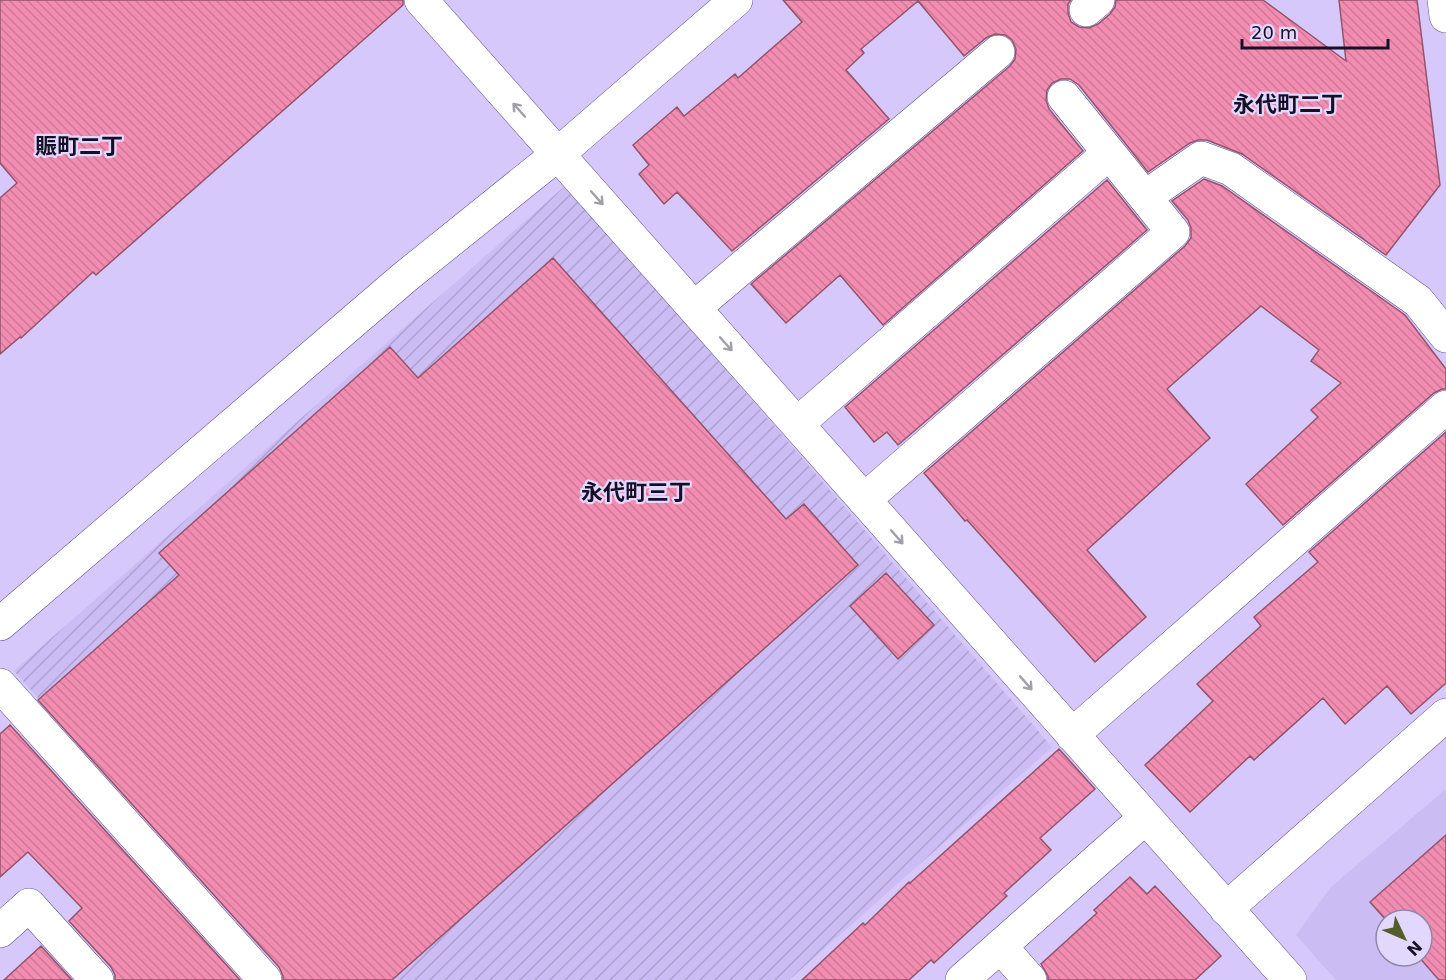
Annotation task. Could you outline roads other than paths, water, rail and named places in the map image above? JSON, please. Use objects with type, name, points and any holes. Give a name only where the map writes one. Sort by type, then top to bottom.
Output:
[{"type":"street","points":[[421,0],[1290,980]]},
{"type":"street","points":[[0,624],[405,277],[558,154],[736,0]]},
{"type":"street","points":[[1444,0],[1446,16]]},
{"type":"street","points":[[694,308],[998,52]]},
{"type":"street","points":[[864,500],[1173,232],[1064,98]]},
{"type":"street","points":[[797,424],[1109,153]]},
{"type":"street","points":[[1145,197],[1201,158],[1232,169],[1418,301],[1446,336]]},
{"type":"street","points":[[1072,735],[1446,407]]},
{"type":"street","points":[[0,685],[265,980]]},
{"type":"street","points":[[1226,909],[1446,715]]},
{"type":"street","points":[[962,980],[1145,818]]},
{"type":"street","points":[[0,931],[30,905],[97,980]]},
{"type":"street","points":[[1000,946],[1030,980]]},
{"type":"district","name":"永代町二丁","points":[[1288,104]]},
{"type":"district","name":"賑町二丁","points":[[79,146]]},
{"type":"district","name":"永代町三丁","points":[[636,492]]}]
